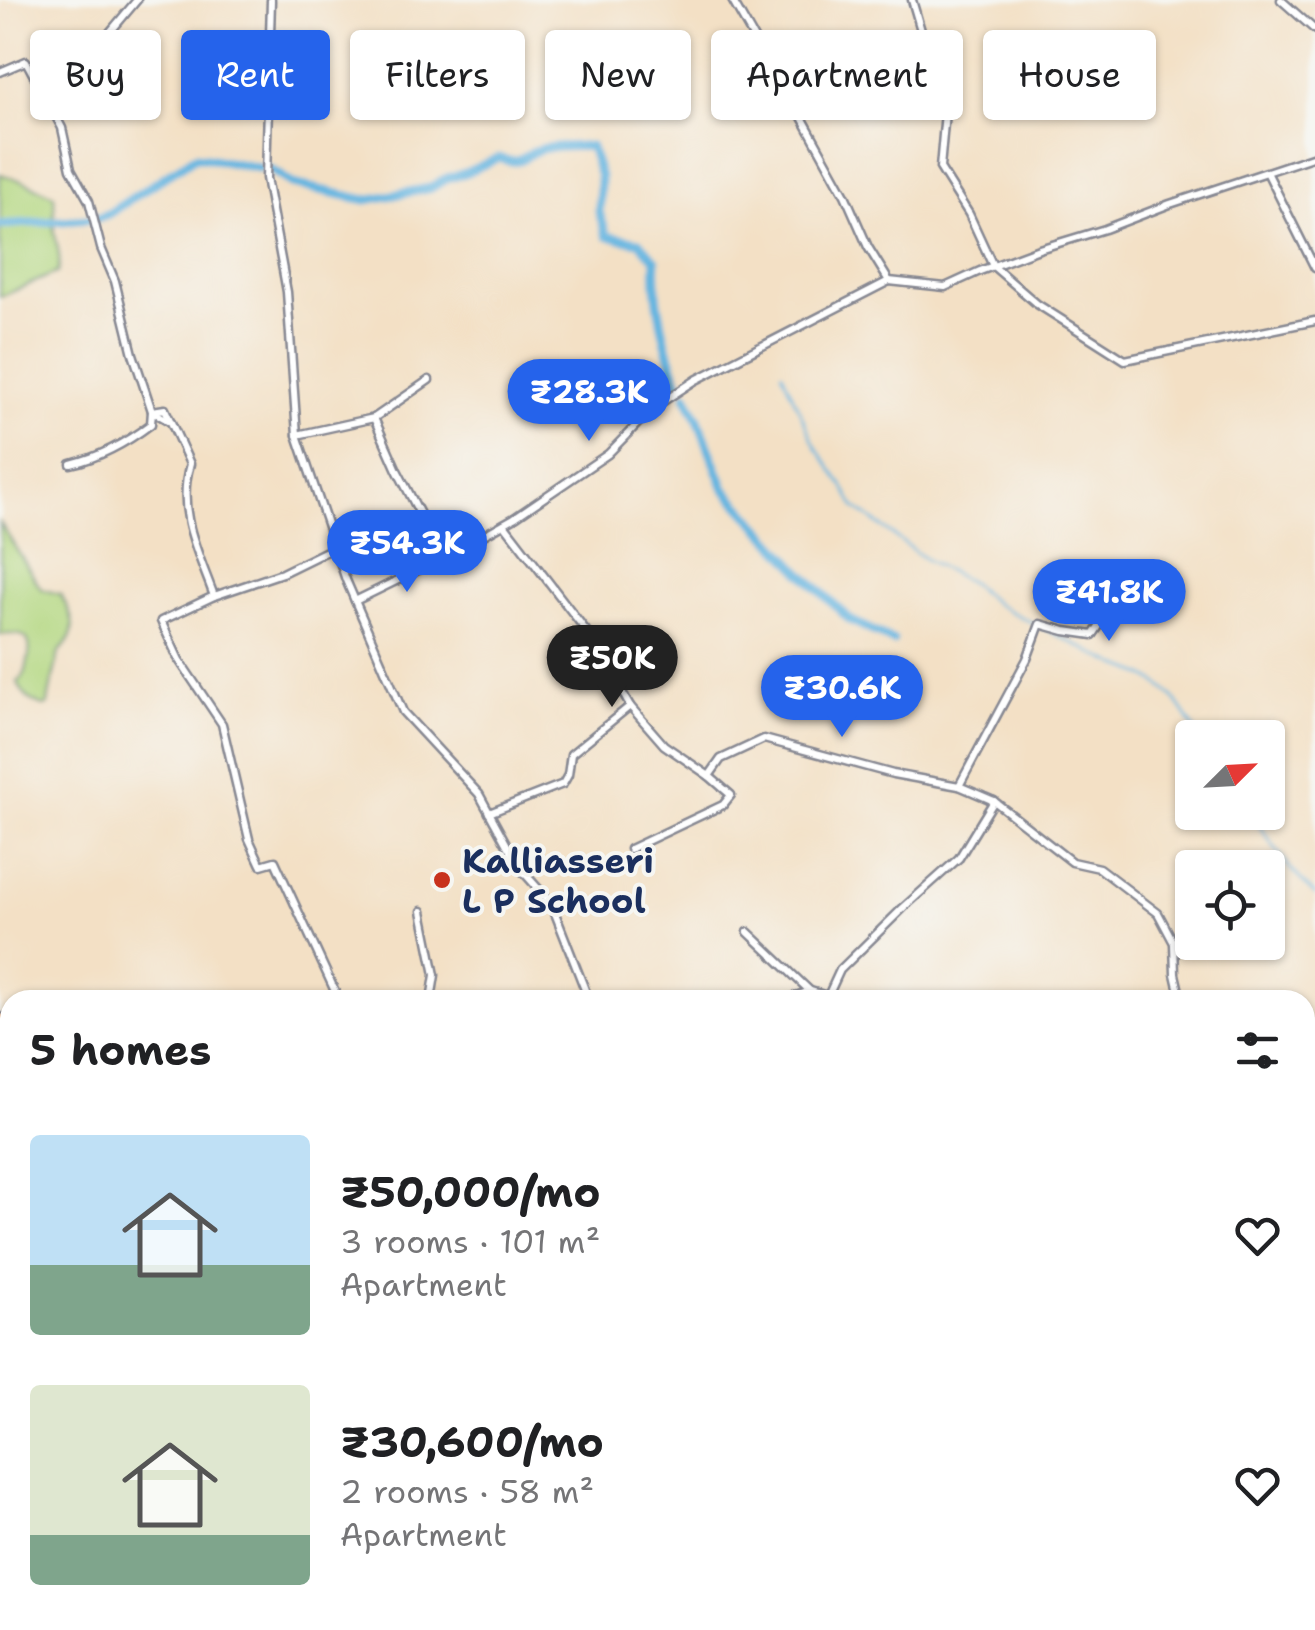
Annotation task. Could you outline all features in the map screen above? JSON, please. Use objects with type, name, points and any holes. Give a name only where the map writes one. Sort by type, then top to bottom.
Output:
[{"type":"street","points":[[112,30],[137,0]]},
{"type":"street","points":[[271,0],[266,178],[286,292],[297,435],[355,600],[403,712],[479,794],[519,867],[550,904],[585,990]]},
{"type":"street","points":[[732,0],[787,90],[889,281]]},
{"type":"street","points":[[912,0],[945,112],[940,168],[969,214],[994,266],[1037,304],[1125,360],[1315,321]]},
{"type":"street","points":[[1280,0],[1315,30]]},
{"type":"street","points":[[0,72],[26,61],[30,68]]},
{"type":"street","points":[[58,120],[71,168],[89,201],[101,248],[115,281],[132,354],[152,410],[151,424],[129,441],[89,460],[70,464]]},
{"type":"street","points":[[355,600],[444,558],[504,524],[608,454],[653,408],[682,390],[889,281],[945,288],[1039,248],[1315,156]]},
{"type":"street","points":[[1268,174],[1315,268]]},
{"type":"street","points":[[297,435],[374,418],[429,380]]},
{"type":"street","points":[[152,410],[165,408],[190,464],[184,483],[185,514],[214,596]]},
{"type":"street","points":[[374,418],[444,558]]},
{"type":"street","points":[[504,524],[591,636],[630,706],[664,745],[731,795],[723,805],[630,850]]},
{"type":"street","points":[[334,990],[274,860],[261,865],[249,838],[222,724],[179,660],[160,621],[214,596],[282,573],[335,546]]},
{"type":"street","points":[[959,786],[1027,659],[1039,628],[1094,635],[1134,574]]},
{"type":"street","points":[[489,813],[563,784],[571,754],[630,706]]},
{"type":"street","points":[[709,776],[721,759],[764,739],[893,774],[959,786],[994,801],[1072,862],[1099,868],[1158,913],[1174,943],[1179,990]]},
{"type":"street","points":[[831,990],[840,970],[958,858],[994,801]]},
{"type":"street","points":[[422,910],[435,974],[433,990]]},
{"type":"street","points":[[748,932],[809,990]]},
{"type":"green space","points":[[0,174],[54,195],[59,261],[58,272],[0,297]]},
{"type":"green space","points":[[0,523],[41,589],[60,594],[73,624],[70,638],[59,652],[45,706],[28,698],[18,682],[26,670],[28,640],[15,634],[0,635]]},
{"type":"waterway","points":[[270,169],[292,184],[366,200],[431,188],[498,158],[514,161],[546,148],[590,146],[600,177],[599,212],[607,236],[639,242],[656,260],[662,323],[680,385]]},
{"type":"waterway","points":[[97,218],[196,156],[259,168]]},
{"type":"waterway","points":[[75,219],[87,219]]},
{"type":"waterway","points":[[0,225],[90,219]]},
{"type":"waterway","points":[[782,372],[816,447],[855,507],[925,559],[971,583],[997,605],[1158,684],[1188,720]]},
{"type":"waterway","points":[[686,395],[725,489],[850,620],[893,641]]},
{"type":"waterway","points":[[1263,830],[1315,895]]},
{"type":"place","name":"Kalliasseri L P School","points":[[442,880]]}]
